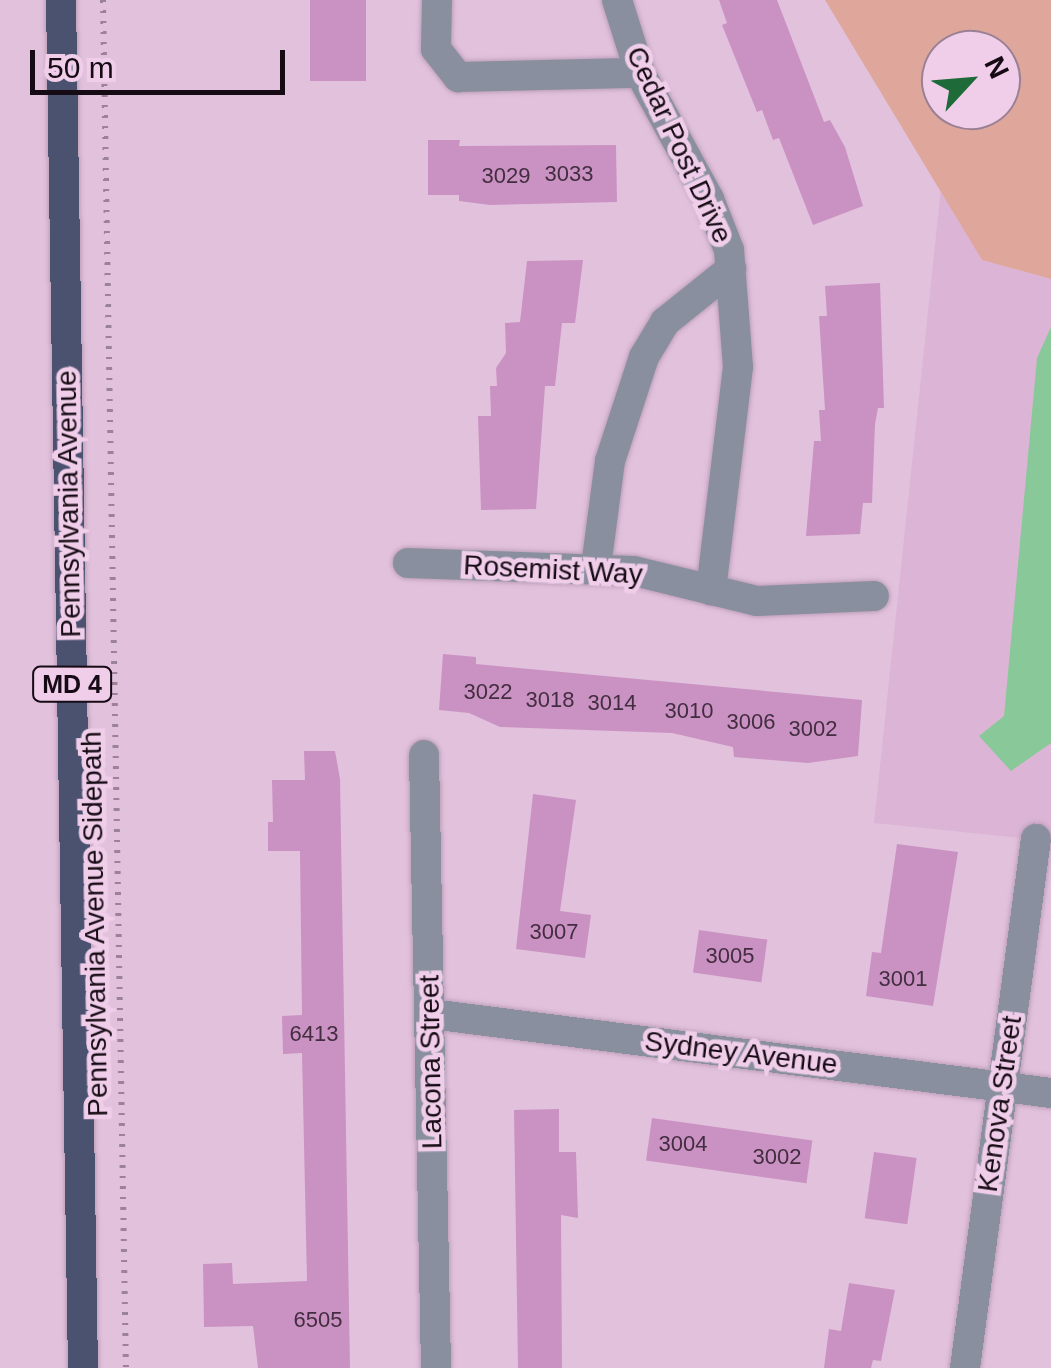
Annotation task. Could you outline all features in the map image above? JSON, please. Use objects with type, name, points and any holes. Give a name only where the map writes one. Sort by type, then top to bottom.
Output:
[{"type":"highway","name":"Pennsylvania Avenue","points":[[61,0],[83,1368]]},
{"type":"street","points":[[437,0],[436,48],[458,76],[640,73]]},
{"type":"street","name":"Cedar Post Drive","points":[[617,0],[640,73],[721,222],[731,269],[738,367],[711,590]]},
{"type":"street","points":[[596,567],[610,461],[644,357],[665,322],[731,269]]},
{"type":"street","name":"Rosemist Way","points":[[408,563],[596,567],[780,602],[874,596]]},
{"type":"street","name":"Lacona Street","points":[[424,755],[436,1368]]},
{"type":"street","name":"Kenova Street","points":[[965,1368],[1036,840]]},
{"type":"street","name":"Sydney Avenue","points":[[431,1014],[1051,1092]]},
{"type":"path","name":"Pennsylvania Avenue Sidepath","points":[[102,0],[126,1368]]},
{"type":"shaded area","points":[[825,0],[1051,0],[1051,279],[982,260]]},
{"type":"shaded area","points":[[941,188],[982,260],[1051,279],[1051,841],[874,823]]},
{"type":"shaded area","points":[[1051,327],[1051,743],[1011,771],[979,736],[1004,716],[1037,358]]},
{"type":"building","points":[[310,0],[366,0],[366,81],[310,81]]},
{"type":"building","points":[[719,0],[777,0],[824,122],[830,120],[845,147],[863,206],[813,225],[779,138],[773,140],[762,110],[757,112],[722,25],[727,23]]},
{"type":"building","points":[[428,140],[460,140],[459,146],[616,145],[617,202],[490,205],[459,201],[459,195],[428,195]]},
{"type":"building","points":[[583,260],[575,323],[562,323],[555,386],[545,386],[536,509],[481,510],[478,416],[491,416],[490,386],[497,386],[496,368],[506,353],[505,323],[520,322],[527,261]]},
{"type":"building","points":[[880,283],[884,408],[878,408],[875,424],[872,503],[863,503],[860,534],[806,536],[814,441],[821,441],[819,410],[825,410],[819,316],[827,316],[825,286]]},
{"type":"building","points":[[443,654],[476,657],[476,664],[862,700],[858,756],[808,763],[734,757],[733,747],[672,733],[500,727],[469,713],[439,710]]},
{"type":"building","points":[[304,751],[335,751],[340,779],[350,1368],[258,1368],[253,1326],[204,1327],[203,1264],[232,1263],[233,1284],[307,1281],[302,1053],[283,1054],[282,1016],[302,1015],[300,851],[268,851],[268,822],[273,822],[272,780],[305,780]]},
{"type":"building","points":[[533,794],[576,800],[560,911],[591,915],[585,958],[516,949]]},
{"type":"building","points":[[897,844],[958,852],[933,1006],[866,996],[872,952],[881,953]]},
{"type":"building","points":[[699,930],[767,940],[761,982],[693,973]]},
{"type":"building","points":[[559,1109],[559,1152],[576,1152],[578,1218],[561,1215],[562,1368],[518,1368],[514,1110]]},
{"type":"building","points":[[652,1118],[812,1141],[806,1183],[646,1161]]},
{"type":"building","points":[[874,1152],[917,1158],[907,1224],[865,1218]]},
{"type":"building","points":[[849,1283],[895,1290],[881,1361],[873,1360],[871,1368],[824,1368],[829,1329],[841,1331]]}]
